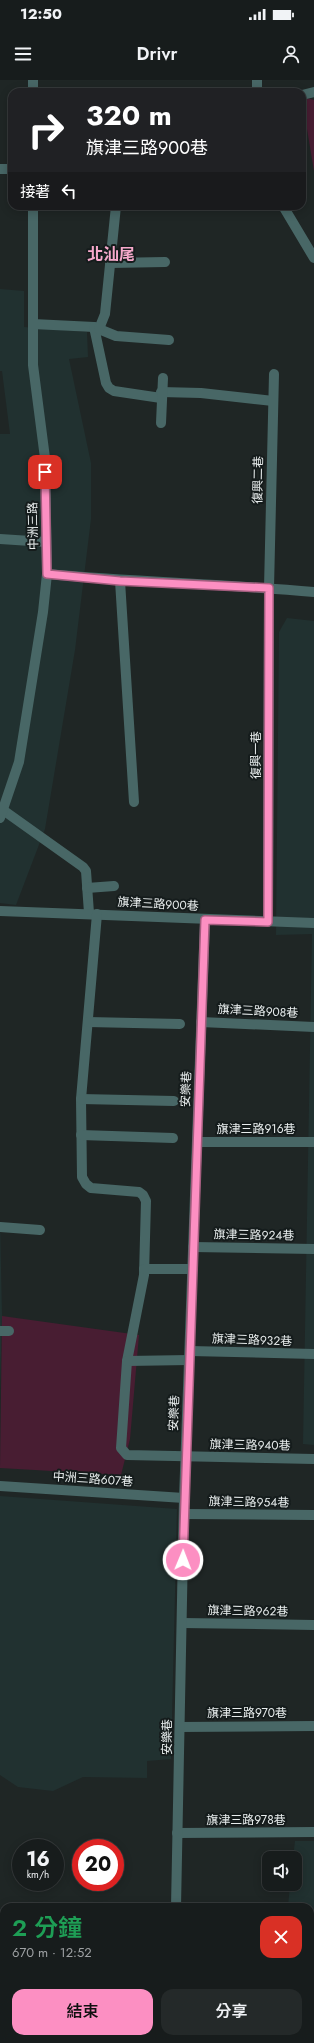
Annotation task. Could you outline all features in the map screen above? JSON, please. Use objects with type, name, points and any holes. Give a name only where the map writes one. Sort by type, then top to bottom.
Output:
[{"type":"street","name":"中洲三路","points":[[2,814],[18,762],[43,612],[47,574],[45,458],[36,396],[33,324],[33,210]]},
{"type":"street","points":[[116,210],[105,314],[96,328],[106,383],[109,388],[114,391],[161,395],[201,393],[273,401]]},
{"type":"street","points":[[285,210],[314,258]]},
{"type":"street","points":[[110,263],[165,262]]},
{"type":"street","points":[[33,324],[96,328],[116,336],[168,340]]},
{"type":"street","name":"復興二巷","points":[[269,588],[274,374]]},
{"type":"street","points":[[161,423],[161,395],[163,378]]},
{"type":"street","points":[[0,540],[46,542]]},
{"type":"street","points":[[47,574],[120,581],[269,588],[314,592]]},
{"type":"street","points":[[120,581],[134,802]]},
{"type":"street","name":"復興一巷","points":[[268,922],[269,588]]},
{"type":"street","points":[[2,814],[80,863],[86,871],[87,888],[93,914],[88,1022],[81,1099],[82,1177],[86,1184],[91,1188],[139,1192],[143,1195],[146,1201],[144,1269],[127,1361]]},
{"type":"street","points":[[87,888],[114,886]]},
{"type":"street","name":"旗津三路900巷","points":[[0,911],[314,923]]},
{"type":"street","name":"安樂巷","points":[[176,1903],[184,1498],[205,920]]},
{"type":"street","points":[[88,1022],[180,1024]]},
{"type":"street","name":"旗津三路908巷","points":[[201,1022],[314,1027]]},
{"type":"street","points":[[81,1099],[174,1101]]},
{"type":"street","points":[[81,1135],[173,1138]]},
{"type":"street","name":"旗津三路916巷","points":[[197,1142],[314,1142]]},
{"type":"street","points":[[0,1227],[40,1230]]},
{"type":"street","name":"旗津三路924巷","points":[[194,1247],[314,1249]]},
{"type":"street","points":[[144,1269],[193,1269]]},
{"type":"street","name":"旗津三路932巷","points":[[127,1361],[190,1355],[314,1354]]},
{"type":"street","name":"旗津三路940巷","points":[[127,1361],[121,1448],[127,1455],[186,1458],[314,1459]]},
{"type":"street","name":"中洲三路607巷","points":[[0,1486],[184,1498]]},
{"type":"street","name":"旗津三路954巷","points":[[184,1514],[314,1515]]},
{"type":"street","name":"旗津三路962巷","points":[[182,1623],[314,1625]]},
{"type":"street","name":"旗津三路970巷","points":[[180,1727],[314,1726]]},
{"type":"street","name":"旗津三路978巷","points":[[177,1833],[314,1832]]},
{"type":"shaded area","points":[[307,98],[314,100],[314,171],[306,123]]},
{"type":"shaded area","points":[[0,289],[24,291],[24,327],[87,332],[88,357],[69,359],[91,463],[91,519],[75,650],[45,829],[16,905],[0,903],[0,434],[10,434],[2,371],[0,371]]},
{"type":"shaded area","points":[[287,618],[314,621],[314,1445],[303,1444],[312,934],[276,935],[279,632]]},
{"type":"shaded area","points":[[0,1219],[2,1316],[0,1390]]},
{"type":"shaded area","points":[[2,1316],[139,1335],[130,1439],[121,1475],[0,1468]]},
{"type":"shaded area","points":[[0,1496],[177,1509],[171,1759],[147,1761],[147,1778],[83,1777],[53,1791],[18,1787],[0,1775]]},
{"type":"shaded area","points":[[295,1841],[314,1841],[314,1903],[288,1903],[289,1891],[302,1891],[302,1851],[294,1851]]},
{"type":"district","name":"北汕尾","points":[[111,254]]},
{"type":"route","points":[[45,472],[47,574],[120,581],[269,588],[268,922],[205,920],[183,1560]]}]
